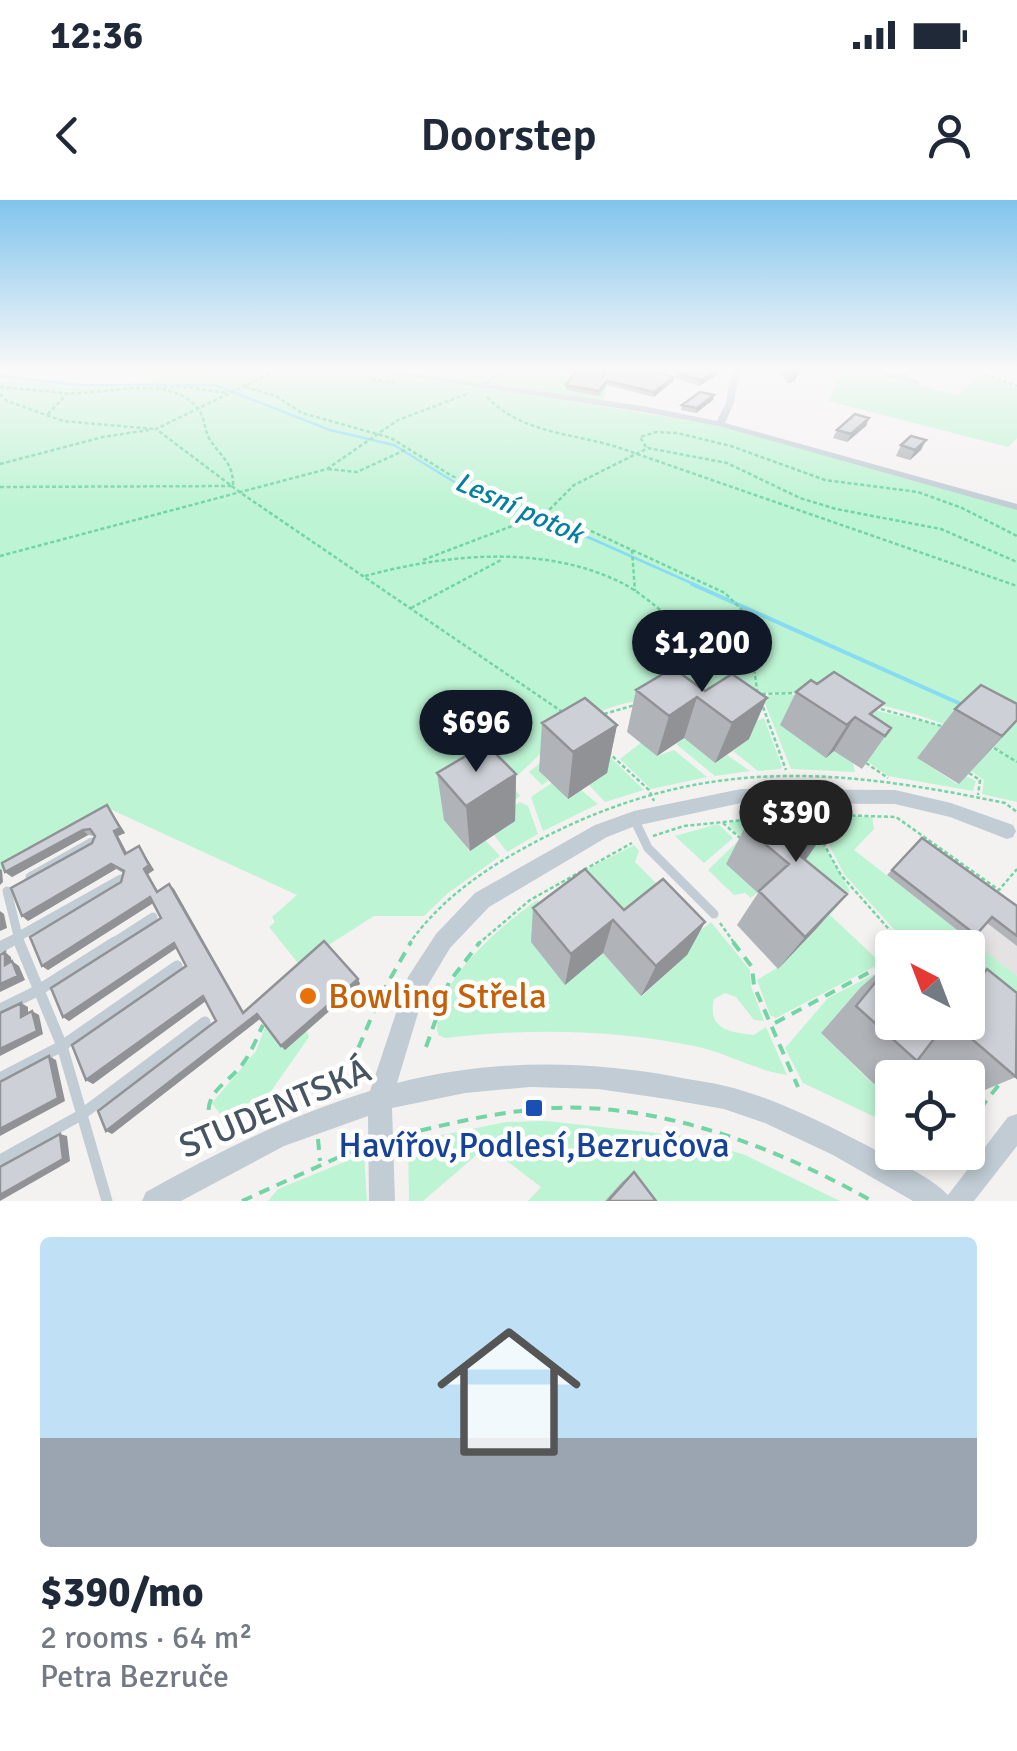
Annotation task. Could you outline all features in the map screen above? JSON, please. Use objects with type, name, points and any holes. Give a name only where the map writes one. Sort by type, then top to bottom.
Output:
[{"type":"street","points":[[658,415],[720,424],[1015,503]]},
{"type":"street","points":[[720,424],[724,415]]},
{"type":"street","points":[[382,1201],[380,1098],[416,985],[443,942],[482,900],[556,856],[658,811],[742,796],[895,797],[951,810],[1007,830]]},
{"type":"street","name":"STUDENTSKÁ","points":[[155,1201],[284,1134],[380,1098],[497,1074],[613,1076],[740,1101],[846,1146],[937,1201]]},
{"type":"street","points":[[958,1201],[1017,1126]]},
{"type":"lane","points":[[634,819],[648,848],[714,914]]},
{"type":"lane","points":[[92,842],[4,892],[18,940],[62,1046],[108,1201]]},
{"type":"lane","points":[[0,947],[121,879]]},
{"type":"lane","points":[[0,1009],[39,990],[154,918]]},
{"type":"lane","points":[[0,1078],[62,1046],[177,966]]},
{"type":"lane","points":[[0,1160],[81,1115],[205,1022]]},
{"type":"path","points":[[50,415],[63,420],[156,429],[241,493],[572,718]]},
{"type":"path","points":[[0,464],[103,437],[156,429],[185,415]]},
{"type":"path","points":[[200,415],[208,439],[235,468],[233,486]]},
{"type":"path","points":[[307,415],[371,436],[390,438],[452,476],[546,512],[725,594],[746,615],[752,632],[753,680],[786,773]]},
{"type":"path","points":[[0,556],[327,468],[371,436],[411,415]]},
{"type":"path","points":[[505,415],[526,425],[633,452],[1017,586]]},
{"type":"path","points":[[648,448],[640,437],[644,432],[730,445],[825,480],[928,496],[975,513],[1017,536]]},
{"type":"path","points":[[363,576],[423,560],[546,512],[574,486],[633,452],[648,448],[728,463],[800,498],[951,532],[1017,562]]},
{"type":"path","points":[[327,468],[357,472],[404,450]]},
{"type":"path","points":[[0,486],[233,486]]},
{"type":"path","points":[[632,550],[635,592]]},
{"type":"path","points":[[423,560],[505,558],[566,562],[625,584],[724,666]]},
{"type":"path","points":[[410,609],[505,558]]},
{"type":"path","points":[[746,694],[806,694]]},
{"type":"path","points":[[600,716],[650,702]]},
{"type":"path","points":[[879,709],[931,721],[957,732]]},
{"type":"path","points":[[983,744],[1017,762]]},
{"type":"path","points":[[608,752],[649,790],[658,811]]},
{"type":"path","points":[[854,755],[888,778]]},
{"type":"path","points":[[969,773],[980,780],[978,797]]},
{"type":"path","points":[[792,815],[896,817],[999,890],[1017,869]]},
{"type":"path","points":[[426,1047],[448,984],[492,929],[575,873],[644,840],[684,826],[757,819]]},
{"type":"path","points":[[722,822],[748,845]]},
{"type":"path","points":[[817,830],[841,874],[890,930]]},
{"type":"path","points":[[714,914],[752,967],[754,986],[798,1088]]},
{"type":"path","points":[[772,1024],[875,969]]},
{"type":"path","points":[[210,1129],[206,1108],[213,1093],[246,1061],[263,1024]]},
{"type":"path","points":[[985,1102],[1004,1077]]},
{"type":"path","points":[[242,1201],[320,1163],[380,1140],[486,1118],[573,1108],[676,1124],[756,1148],[872,1201]]},
{"type":"shaded area","points":[[989,918],[1017,946],[1017,976],[985,951],[985,930],[979,930]]},
{"type":"green space","points":[[0,415],[653,415],[724,426],[1017,506],[1017,802],[982,794],[984,780],[971,771],[982,758],[979,742],[1013,759],[976,738],[938,722],[861,701],[821,696],[697,695],[618,705],[567,732],[510,783],[520,796],[461,840],[469,851],[486,841],[500,856],[448,893],[424,916],[374,916],[327,946],[302,968],[269,927],[275,922],[272,917],[297,895],[112,810],[0,870]]},
{"type":"green space","points":[[882,415],[1017,415],[1017,438],[1008,447]]},
{"type":"green space","points":[[762,696],[824,698],[949,728],[917,758],[957,784],[966,776],[976,781],[973,791],[888,776],[849,748],[850,729],[826,758],[835,751],[853,763],[855,772],[791,769]]},
{"type":"green space","points":[[764,718],[780,769],[758,771],[733,751],[748,739],[745,725]]},
{"type":"green space","points":[[582,730],[644,790],[605,802],[589,785],[605,774],[540,771],[548,781],[542,785],[529,772]]},
{"type":"green space","points":[[684,738],[715,763],[727,755],[750,771],[715,776],[676,744]]},
{"type":"green space","points":[[642,742],[657,756],[674,750],[707,777],[651,789],[620,759]]},
{"type":"green space","points":[[553,782],[567,799],[581,790],[598,804],[543,831],[531,797]]},
{"type":"green space","points":[[520,802],[528,806],[538,834],[507,852],[494,835],[515,821],[506,811]]},
{"type":"green space","points":[[813,814],[872,817],[874,829],[854,850],[957,930],[895,930],[844,874]]},
{"type":"green space","points":[[807,816],[850,891],[830,915],[875,957],[875,966],[776,1018],[770,1015],[757,980],[780,966],[817,928],[730,822]]},
{"type":"green space","points":[[718,824],[733,838],[704,863],[675,836]]},
{"type":"green space","points":[[737,842],[741,843],[758,892],[751,898],[745,893],[734,895],[708,870]]},
{"type":"green space","points":[[634,845],[639,851],[635,862],[662,889],[629,918],[584,871]]},
{"type":"green space","points":[[667,894],[702,929],[711,922],[750,970],[751,986],[764,1021],[754,1020],[736,997],[725,993],[714,999],[717,1023],[722,1028],[754,1035],[766,1027],[787,1075],[699,1047],[636,1037],[540,1032],[445,1038],[438,1035],[444,997],[456,978],[488,941],[537,900],[553,917],[554,970],[565,984],[603,953],[642,996],[687,955]]},
{"type":"green space","points":[[985,951],[1017,976],[1017,1041],[985,1013]]},
{"type":"green space","points":[[875,974],[875,1003],[860,988],[821,1033],[875,1083],[875,1117],[803,1083],[785,1048],[828,998]]},
{"type":"green space","points":[[266,1025],[306,1029],[309,1037],[269,1094],[221,1115],[212,1103],[256,1051]]},
{"type":"green space","points":[[546,1121],[683,1136],[745,1155],[840,1201],[528,1201],[541,1187],[487,1146],[423,1201],[409,1201],[408,1142],[506,1122]]},
{"type":"green space","points":[[364,1154],[367,1201],[268,1201],[278,1189]]},
{"type":"building","points":[[854,415],[869,418],[851,434],[837,430]]},
{"type":"building","points":[[911,436],[926,440],[915,450],[901,445]]},
{"type":"building","points":[[673,668],[705,691],[732,674],[767,698],[732,723],[697,697],[669,716],[636,690]]},
{"type":"building","points":[[834,672],[884,703],[870,714],[891,728],[885,736],[855,717],[847,725],[796,692],[811,680],[817,684]]},
{"type":"building","points":[[981,685],[1017,704],[1017,720],[1002,736],[955,709]]},
{"type":"building","points":[[585,698],[617,725],[573,752],[542,723]]},
{"type":"building","points":[[486,744],[516,774],[466,806],[437,773]]},
{"type":"building","points":[[784,794],[828,828],[799,855],[847,894],[805,937],[759,891],[789,864],[745,827]]},
{"type":"building","points":[[107,805],[120,828],[114,831],[125,854],[139,846],[149,865],[144,869],[157,892],[169,884],[243,1013],[324,941],[358,979],[281,1046],[257,1014],[106,1131],[98,1111],[216,1021],[203,996],[86,1080],[72,1045],[186,966],[174,943],[63,1017],[51,988],[161,918],[150,897],[42,966],[30,937],[121,882],[124,871],[111,864],[22,916],[11,888],[92,843],[95,836],[90,829],[83,830],[5,872],[2,863]]},
{"type":"building","points":[[922,838],[1017,906],[1017,936],[992,917],[980,930],[970,930],[892,870]]},
{"type":"building","points":[[585,869],[624,910],[663,879],[705,922],[656,966],[613,920],[571,954],[533,908]]},
{"type":"building","points":[[5,952],[5,965],[12,961],[18,976],[0,984],[0,955]]},
{"type":"building","points":[[987,969],[1017,993],[1016,1077],[973,1040],[985,1040]]},
{"type":"building","points":[[875,983],[875,1023],[856,1006]]},
{"type":"building","points":[[21,1003],[21,1017],[32,1011],[37,1031],[0,1049],[0,1013]]},
{"type":"building","points":[[894,1040],[933,1040],[916,1060]]},
{"type":"building","points":[[49,1056],[58,1098],[0,1129],[0,1082]]},
{"type":"building","points":[[60,1134],[63,1159],[0,1195],[0,1167]]},
{"type":"building","points":[[634,1172],[656,1201],[608,1201]]},
{"type":"waterway","name":"Lesní potok","points":[[291,415],[330,430],[394,445],[482,499],[590,538],[698,586]]},
{"type":"waterway","name":"Lesní potok","points":[[692,584],[963,705]]},
{"type":"place","name":"Bowling Střela","points":[[308,996]]},
{"type":"place","name":"Havířov,Podlesí,Bezručova","points":[[534,1108]]}]
